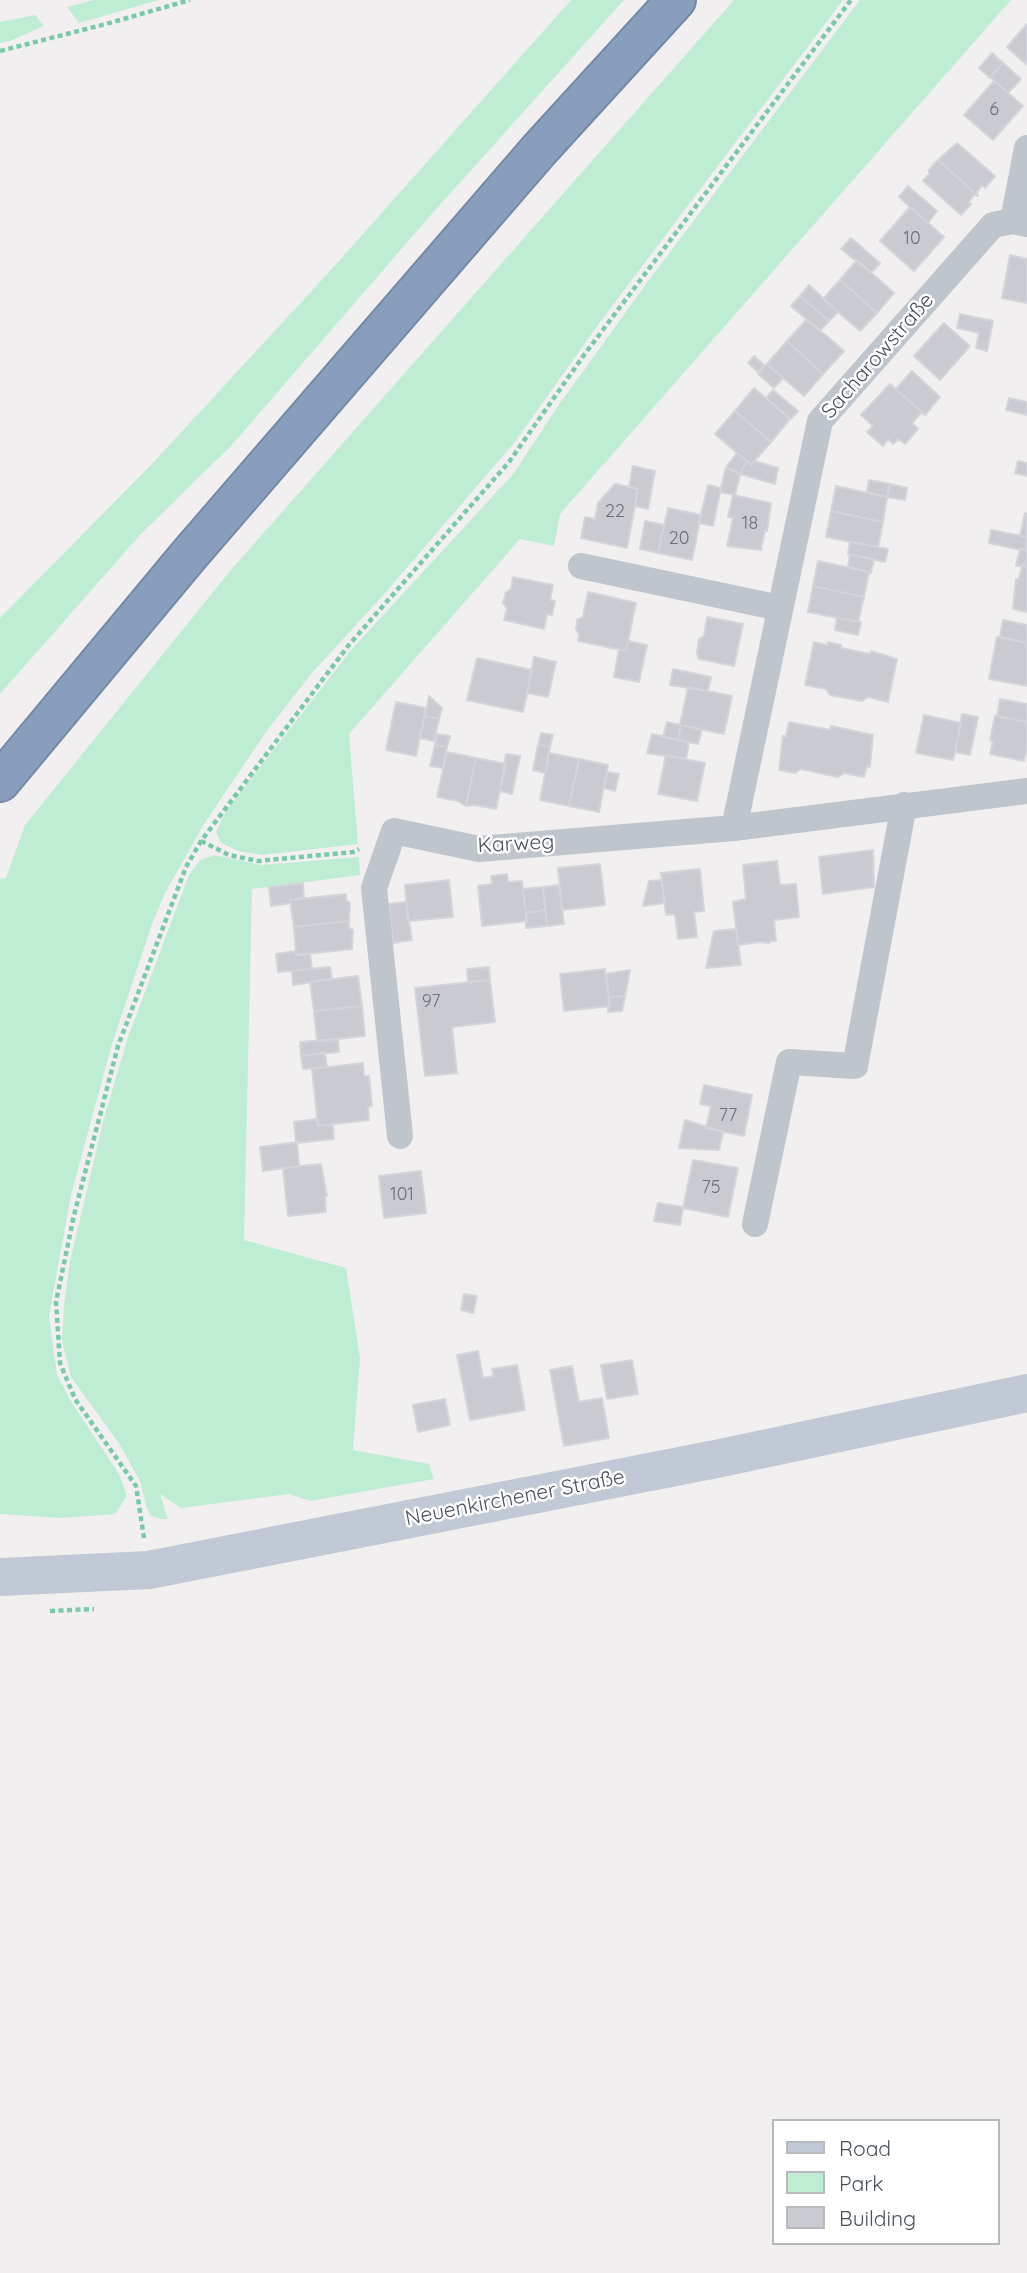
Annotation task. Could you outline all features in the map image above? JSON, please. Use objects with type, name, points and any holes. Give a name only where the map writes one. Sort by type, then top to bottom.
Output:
[{"type":"highway","points":[[0,782],[189,555],[530,160],[676,0]]},
{"type":"street","name":"Sacharowstraße","points":[[734,828],[820,421],[993,225],[1020,223],[1027,148]]},
{"type":"street","points":[[581,566],[780,608]]},
{"type":"street","name":"Karweg","points":[[394,831],[479,849],[734,828],[1027,791]]},
{"type":"street","points":[[755,1224],[789,1062],[855,1066],[904,806]]},
{"type":"street","points":[[394,831],[374,888],[400,1136]]},
{"type":"street","name":"Neuenkirchener Straße","points":[[0,1577],[149,1570],[721,1458],[1027,1393]]},
{"type":"path","points":[[0,51],[190,0]]},
{"type":"path","points":[[149,1570],[136,1486],[75,1399],[60,1363],[56,1302],[74,1215],[118,1046],[186,867],[201,841],[348,646],[509,462],[583,355],[851,0]]},
{"type":"path","points":[[201,841],[229,855],[258,861],[353,852],[394,831]]},
{"type":"green space","points":[[94,0],[159,0],[79,23],[67,7]]},
{"type":"green space","points":[[571,0],[624,0],[430,216],[231,446],[140,535],[0,694],[0,618],[151,465],[330,271]]},
{"type":"green space","points":[[734,0],[843,0],[603,318],[514,443],[386,592],[311,674],[266,732],[204,824],[165,893],[112,1044],[71,1195],[49,1316],[57,1375],[72,1403],[119,1474],[127,1496],[115,1514],[62,1518],[0,1514],[0,879],[6,878],[25,825],[230,571]]},
{"type":"green space","points":[[860,0],[1011,0],[560,514],[554,546],[520,539],[349,734],[358,844],[262,855],[238,851],[221,843],[216,832],[226,811],[352,649],[514,473],[558,406],[649,280]]},
{"type":"green space","points":[[35,15],[44,26],[0,43],[0,22]]},
{"type":"green space","points":[[215,855],[261,865],[359,857],[360,875],[252,889],[244,1240],[346,1268],[360,1358],[353,1450],[429,1464],[434,1479],[310,1501],[289,1494],[181,1508],[160,1494],[168,1519],[161,1519],[151,1516],[140,1481],[120,1445],[71,1377],[62,1341],[64,1304],[70,1261],[104,1118],[128,1037],[189,875],[200,860]]},
{"type":"building","points":[[1027,24],[1027,65],[1007,47]]},
{"type":"building","points":[[992,53],[1003,63],[990,78],[979,68]]},
{"type":"building","points":[[1003,63],[1021,79],[1008,93],[990,77]]},
{"type":"building","points":[[994,81],[1023,106],[993,140],[964,115]]},
{"type":"building","points":[[957,143],[995,176],[985,188],[982,185],[977,192],[978,196],[938,160]]},
{"type":"building","points":[[938,160],[978,196],[974,195],[969,202],[971,204],[961,215],[923,181]]},
{"type":"building","points":[[908,186],[937,211],[928,223],[899,197]]},
{"type":"building","points":[[910,207],[944,237],[914,271],[880,241]]},
{"type":"building","points":[[851,238],[880,263],[871,273],[841,249]]},
{"type":"building","points":[[1010,255],[1027,259],[1027,303],[1002,298]]},
{"type":"building","points":[[857,260],[894,293],[877,313],[840,280]]},
{"type":"building","points":[[840,280],[877,313],[860,331],[823,299]]},
{"type":"building","points":[[809,285],[838,312],[829,321],[800,296]]},
{"type":"building","points":[[800,296],[829,321],[820,331],[791,306]]},
{"type":"building","points":[[960,314],[993,321],[987,351],[976,348],[979,333],[957,328]]},
{"type":"building","points":[[807,319],[844,351],[823,374],[787,341]]},
{"type":"building","points":[[944,323],[970,346],[940,380],[914,356]]},
{"type":"building","points":[[787,341],[823,374],[804,396],[767,364]]},
{"type":"building","points":[[754,356],[764,365],[758,372],[748,363]]},
{"type":"building","points":[[767,364],[783,378],[774,388],[758,374]]},
{"type":"building","points":[[912,371],[940,397],[925,415],[896,389]]},
{"type":"building","points":[[890,384],[922,412],[912,423],[918,429],[905,444],[898,439],[893,444],[888,439],[883,446],[867,432],[873,426],[861,415]]},
{"type":"building","points":[[754,388],[790,419],[771,442],[735,411]]},
{"type":"building","points":[[773,390],[798,411],[791,419],[766,398]]},
{"type":"building","points":[[1009,398],[1027,402],[1027,415],[1006,410]]},
{"type":"building","points":[[735,411],[771,442],[751,465],[715,434]]},
{"type":"building","points":[[737,453],[747,461],[740,474],[726,467]]},
{"type":"building","points":[[747,461],[751,465],[754,461],[778,468],[775,484],[740,474]]},
{"type":"building","points":[[1018,461],[1027,463],[1027,476],[1015,473]]},
{"type":"building","points":[[633,466],[655,471],[648,509],[635,506],[638,489],[629,487]]},
{"type":"building","points":[[726,467],[740,475],[735,495],[720,492]]},
{"type":"building","points":[[869,480],[890,484],[887,497],[867,492]]},
{"type":"building","points":[[615,484],[638,489],[627,548],[581,538],[585,517],[595,519],[598,503]]},
{"type":"building","points":[[890,484],[907,488],[905,500],[887,497]]},
{"type":"building","points":[[708,485],[721,488],[713,526],[699,523]]},
{"type":"building","points":[[836,486],[887,497],[883,522],[831,511]]},
{"type":"building","points":[[733,495],[771,503],[761,550],[727,546],[733,518],[728,517]]},
{"type":"building","points":[[668,508],[701,515],[692,560],[658,553]]},
{"type":"building","points":[[831,511],[883,522],[878,547],[826,537]]},
{"type":"building","points":[[1025,513],[1027,514],[1027,537],[1020,536]]},
{"type":"building","points":[[645,521],[664,525],[658,553],[640,549]]},
{"type":"building","points":[[991,530],[1027,537],[1026,551],[989,543]]},
{"type":"building","points":[[850,542],[888,549],[885,562],[848,554]]},
{"type":"building","points":[[1020,549],[1027,551],[1027,566],[1016,566]]},
{"type":"building","points":[[850,555],[874,559],[871,573],[848,567]]},
{"type":"building","points":[[818,561],[869,572],[864,597],[813,586]]},
{"type":"building","points":[[1022,565],[1027,566],[1027,612],[1013,609],[1016,579],[1019,579]]},
{"type":"building","points":[[513,577],[553,585],[550,600],[555,601],[552,615],[547,614],[544,629],[504,620],[507,608],[503,603],[506,592],[511,589]]},
{"type":"building","points":[[813,586],[864,597],[858,622],[808,612]]},
{"type":"building","points":[[588,592],[636,603],[626,651],[578,641],[577,620],[583,617]]},
{"type":"building","points":[[707,617],[743,624],[734,666],[699,659],[699,639],[704,636]]},
{"type":"building","points":[[837,618],[861,622],[858,635],[835,630]]},
{"type":"building","points":[[1003,620],[1027,625],[1027,643],[1000,637]]},
{"type":"building","points":[[997,637],[1027,643],[1027,686],[989,679]]},
{"type":"building","points":[[628,641],[647,645],[639,682],[614,677],[619,649],[626,651]]},
{"type":"building","points":[[814,642],[827,645],[828,642],[841,645],[841,648],[870,654],[871,651],[897,659],[888,702],[868,697],[862,701],[830,695],[826,689],[805,685]]},
{"type":"building","points":[[534,657],[556,662],[548,697],[527,693]]},
{"type":"building","points":[[477,658],[532,670],[523,712],[467,700]]},
{"type":"building","points":[[673,669],[711,677],[708,691],[670,685]]},
{"type":"building","points":[[688,687],[732,696],[724,734],[680,725]]},
{"type":"building","points":[[429,696],[442,708],[439,719],[425,716]]},
{"type":"building","points":[[1000,699],[1027,704],[1027,722],[997,716]]},
{"type":"building","points":[[396,702],[426,708],[416,756],[386,750]]},
{"type":"building","points":[[962,714],[978,717],[970,755],[955,752]]},
{"type":"building","points":[[924,715],[961,723],[953,760],[916,753]]},
{"type":"building","points":[[425,716],[439,719],[434,741],[420,738]]},
{"type":"building","points":[[995,716],[1027,722],[1024,761],[990,754]]},
{"type":"building","points":[[667,722],[681,725],[678,740],[663,737]]},
{"type":"building","points":[[789,722],[830,730],[831,726],[873,735],[870,767],[867,766],[864,777],[844,773],[838,777],[801,769],[795,773],[779,770],[783,736],[786,737]]},
{"type":"building","points":[[681,725],[702,729],[698,744],[678,740]]},
{"type":"building","points":[[541,733],[553,735],[550,747],[538,745]]},
{"type":"building","points":[[437,734],[450,736],[447,747],[435,745]]},
{"type":"building","points":[[652,734],[689,742],[686,759],[647,753]]},
{"type":"building","points":[[435,745],[447,747],[443,768],[430,766]]},
{"type":"building","points":[[538,745],[550,747],[545,773],[533,770]]},
{"type":"building","points":[[447,752],[476,758],[466,806],[458,801],[437,797]]},
{"type":"building","points":[[549,753],[579,759],[569,806],[540,800]]},
{"type":"building","points":[[506,754],[520,756],[512,794],[500,791]]},
{"type":"building","points":[[666,755],[705,763],[697,801],[658,794]]},
{"type":"building","points":[[476,758],[506,764],[496,809],[466,806]]},
{"type":"building","points":[[579,759],[608,765],[599,812],[569,806]]},
{"type":"building","points":[[607,772],[619,774],[615,791],[604,788]]},
{"type":"building","points":[[873,850],[874,887],[823,894],[819,857]]},
{"type":"building","points":[[777,861],[780,885],[796,884],[799,917],[774,920],[776,941],[738,945],[733,902],[746,899],[743,865]]},
{"type":"building","points":[[600,864],[605,905],[562,910],[558,868]]},
{"type":"building","points":[[700,869],[704,911],[694,912],[697,937],[678,939],[675,914],[666,915],[661,873]]},
{"type":"building","points":[[507,874],[508,882],[522,881],[527,921],[482,926],[478,886],[492,884],[491,876]]},
{"type":"building","points":[[449,880],[453,917],[408,921],[405,885]]},
{"type":"building","points":[[662,880],[664,903],[643,906],[649,881]]},
{"type":"building","points":[[303,883],[304,898],[271,906],[269,887]]},
{"type":"building","points":[[559,885],[564,924],[547,926],[543,887]]},
{"type":"building","points":[[543,887],[545,910],[526,913],[523,889]]},
{"type":"building","points":[[346,894],[346,900],[350,903],[349,921],[294,927],[290,900]]},
{"type":"building","points":[[406,902],[412,940],[393,943],[389,904]]},
{"type":"building","points":[[545,910],[547,926],[526,928],[526,913]]},
{"type":"building","points":[[349,921],[349,928],[353,930],[352,949],[296,955],[294,927]]},
{"type":"building","points":[[736,929],[741,965],[706,968],[714,931]]},
{"type":"building","points":[[296,951],[296,955],[310,954],[312,969],[278,972],[276,954]]},
{"type":"building","points":[[330,967],[332,979],[293,985],[292,971]]},
{"type":"building","points":[[489,967],[490,980],[468,982],[467,969]]},
{"type":"building","points":[[605,969],[610,1006],[564,1011],[560,974]]},
{"type":"building","points":[[630,970],[625,996],[609,997],[606,974]]},
{"type":"building","points":[[358,976],[362,1006],[314,1011],[310,982]]},
{"type":"building","points":[[490,980],[495,1022],[452,1027],[457,1073],[425,1076],[415,988]]},
{"type":"building","points":[[625,996],[622,1011],[608,1012],[609,997]]},
{"type":"building","points":[[362,1006],[365,1036],[317,1041],[314,1011]]},
{"type":"building","points":[[338,1039],[339,1052],[301,1056],[300,1042]]},
{"type":"building","points":[[325,1053],[327,1067],[303,1069],[301,1056]]},
{"type":"building","points":[[363,1063],[364,1076],[369,1076],[372,1106],[368,1107],[369,1120],[318,1126],[312,1069]]},
{"type":"building","points":[[704,1085],[752,1095],[744,1136],[706,1128],[711,1106],[700,1104]]},
{"type":"building","points":[[317,1119],[318,1126],[333,1124],[334,1139],[296,1143],[294,1122]]},
{"type":"building","points":[[685,1120],[723,1132],[719,1150],[679,1148]]},
{"type":"building","points":[[297,1142],[299,1166],[263,1171],[260,1147]]},
{"type":"building","points":[[693,1160],[738,1168],[728,1217],[683,1208]]},
{"type":"building","points":[[321,1164],[327,1196],[326,1212],[288,1216],[283,1168]]},
{"type":"building","points":[[421,1171],[426,1213],[384,1218],[379,1176]]},
{"type":"building","points":[[658,1203],[683,1207],[680,1225],[654,1221]]},
{"type":"building","points":[[464,1294],[477,1296],[473,1313],[461,1310]]},
{"type":"building","points":[[478,1351],[483,1378],[494,1376],[492,1369],[517,1365],[525,1410],[470,1420],[457,1355]]},
{"type":"building","points":[[632,1360],[638,1394],[607,1399],[601,1365]]},
{"type":"building","points":[[572,1366],[579,1402],[602,1398],[609,1438],[564,1446],[550,1370]]},
{"type":"building","points":[[445,1399],[450,1425],[418,1432],[413,1405]]}]
